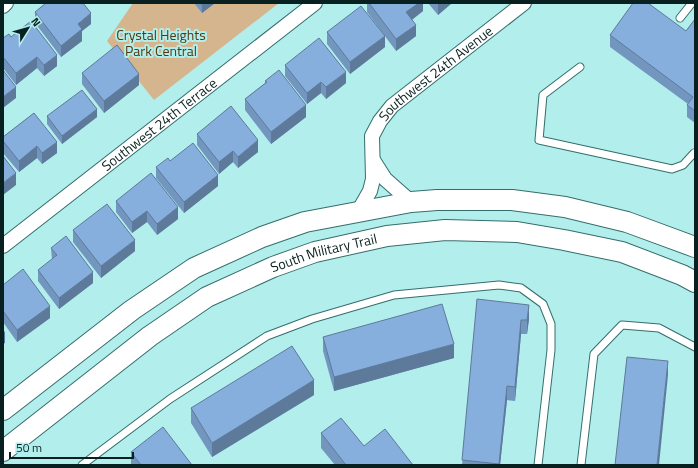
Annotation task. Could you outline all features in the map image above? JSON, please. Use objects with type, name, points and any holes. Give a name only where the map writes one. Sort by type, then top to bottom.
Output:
[{"type":"street","points":[[3,6],[6,3]]},
{"type":"street","name":"Southwest 24th Terrace","points":[[3,246],[315,3]]},
{"type":"street","name":"Southwest 24th Avenue","points":[[358,212],[370,191],[373,179],[372,136],[380,121],[392,106],[524,3]]},
{"type":"street","points":[[372,159],[385,179],[411,202]]},
{"type":"street","points":[[3,410],[132,310],[194,268],[262,237],[305,222],[411,202],[436,200],[512,200],[565,207],[627,222],[695,247]]},
{"type":"street","name":"South Military Trail","points":[[3,451],[150,336],[207,297],[273,267],[315,252],[387,236],[445,230],[517,232],[622,252],[682,275],[695,282]]},
{"type":"lane","points":[[680,18],[692,3]]},
{"type":"lane","points":[[580,67],[543,95],[539,140],[672,169],[683,165],[694,153]]},
{"type":"lane","points":[[85,464],[170,399],[267,336],[312,319],[394,295],[499,285],[520,288],[543,304],[551,324],[551,350],[538,465]]},
{"type":"lane","points":[[581,465],[594,354],[622,325],[659,328],[695,347]]},
{"type":"green space","name":"Crystal Heights Park Central","points":[[133,3],[279,3],[154,100],[107,41]]},
{"type":"building","points":[[46,3],[83,3],[91,13],[78,24],[82,29],[61,46],[35,12]]},
{"type":"building","points":[[369,3],[419,3],[406,12],[416,25],[396,39]]},
{"type":"building","points":[[633,3],[648,3],[686,31],[695,19],[695,111],[687,105],[693,97],[610,35]]},
{"type":"building","points":[[361,6],[385,36],[350,62],[327,32]]},
{"type":"building","points":[[31,21],[57,55],[44,65],[37,57],[16,73],[3,57],[3,38],[9,34],[11,37]]},
{"type":"building","points":[[319,38],[346,72],[326,87],[321,82],[307,93],[285,65]]},
{"type":"building","points":[[117,45],[139,74],[104,101],[82,73]]},
{"type":"building","points":[[3,70],[16,87],[3,97]]},
{"type":"building","points":[[279,70],[306,105],[271,132],[245,99],[267,82],[265,81]]},
{"type":"building","points":[[82,90],[97,109],[62,136],[47,116]]},
{"type":"building","points":[[231,106],[258,140],[238,157],[233,151],[219,162],[197,134]]},
{"type":"building","points":[[34,113],[57,142],[42,153],[37,146],[19,161],[3,141],[3,137]]},
{"type":"building","points":[[193,143],[218,175],[184,202],[156,167],[168,158],[170,161]]},
{"type":"building","points":[[3,156],[16,173],[3,183]]},
{"type":"building","points":[[151,173],[178,207],[157,224],[147,211],[132,222],[116,201]]},
{"type":"building","points":[[107,204],[135,240],[101,266],[73,230]]},
{"type":"building","points":[[66,236],[93,272],[59,298],[38,270],[57,255],[51,248]]},
{"type":"building","points":[[23,269],[50,306],[17,330],[3,311],[3,285]]},
{"type":"building","points":[[477,299],[529,305],[527,320],[521,320],[515,387],[507,386],[499,464],[462,460]]},
{"type":"building","points":[[442,304],[454,344],[334,377],[323,337]]},
{"type":"building","points":[[292,346],[314,380],[212,443],[191,408]]},
{"type":"building","points":[[627,357],[668,361],[657,465],[615,465]]},
{"type":"building","points":[[341,418],[364,446],[385,429],[413,465],[346,465],[321,433]]},
{"type":"building","points":[[163,427],[192,465],[141,465],[131,452]]}]
